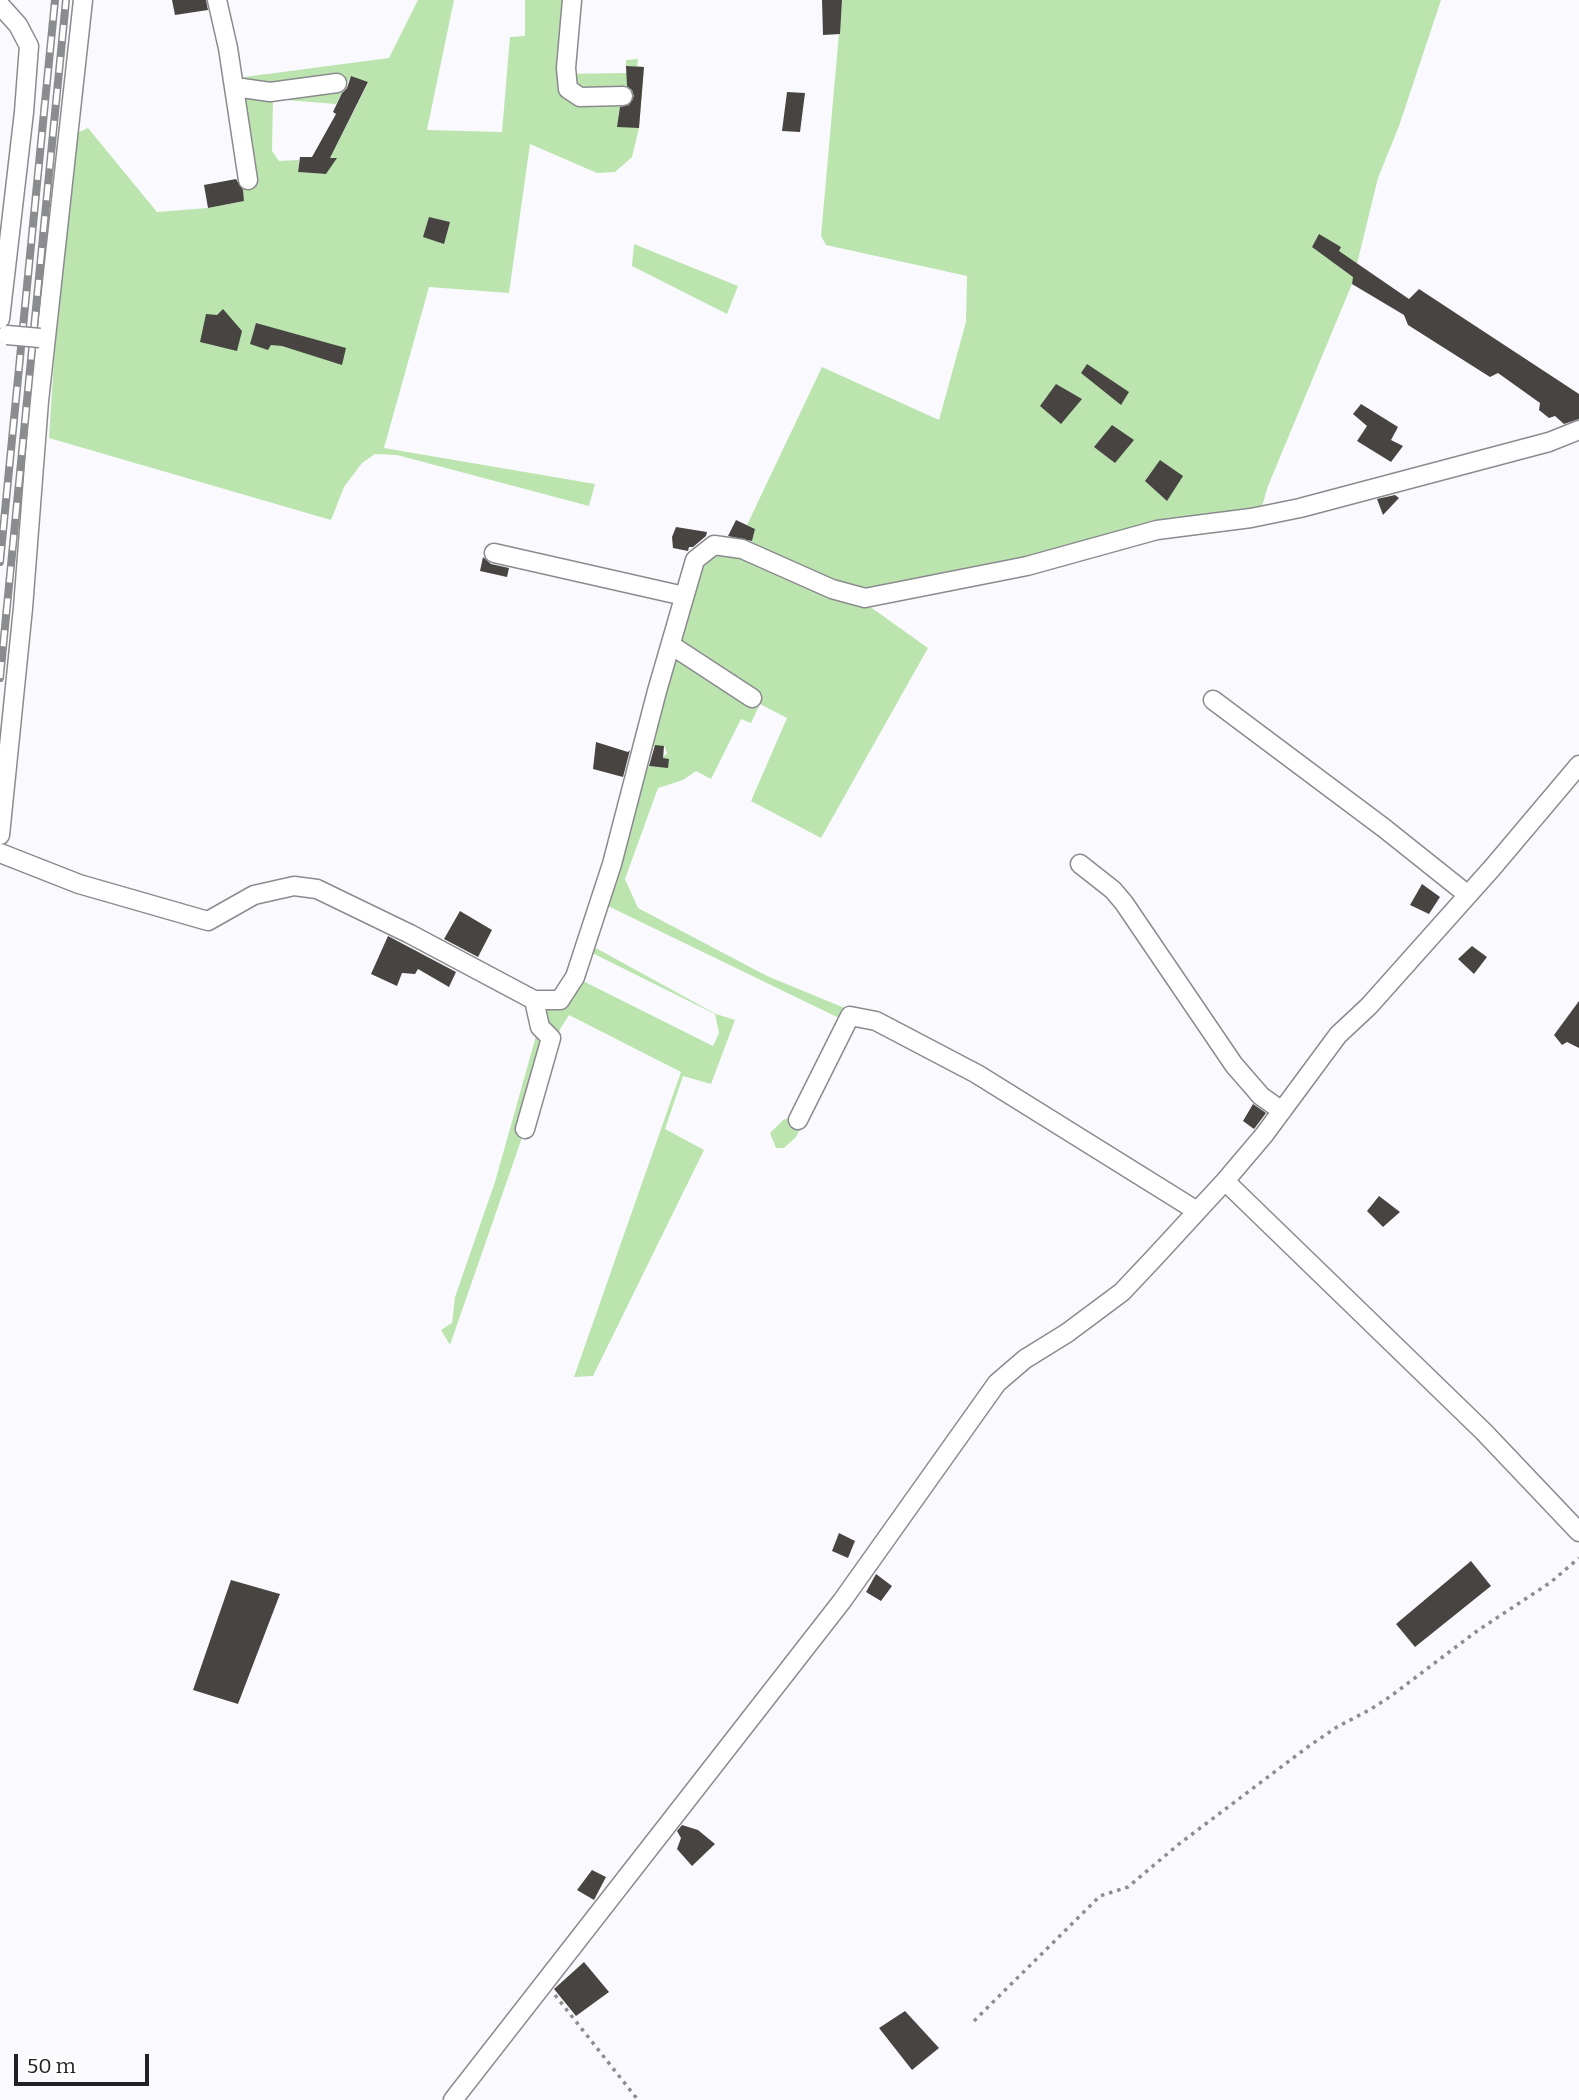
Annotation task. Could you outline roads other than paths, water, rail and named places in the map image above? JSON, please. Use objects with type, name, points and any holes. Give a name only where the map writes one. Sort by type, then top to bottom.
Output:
[{"type":"street","points":[[0,835],[23,608],[43,339],[83,0]]},
{"type":"street","points":[[217,0],[229,48],[248,180]]},
{"type":"street","points":[[572,0],[566,68],[568,89],[580,97],[623,96]]},
{"type":"street","points":[[0,5],[18,25],[29,46],[2,330],[43,339]]},
{"type":"street","points":[[234,87],[270,92],[337,83]]},
{"type":"street","points":[[0,853],[79,884],[208,921],[254,895],[294,886],[317,889],[410,934],[534,1000],[560,1000],[575,977],[612,864],[695,560],[714,545],[742,549],[832,589],[866,598],[1027,566],[1157,530],[1251,518],[1300,508],[1549,442],[1579,430]]},
{"type":"street","points":[[494,553],[684,596]]},
{"type":"street","points":[[671,645],[752,698]]},
{"type":"street","points":[[1213,700],[1384,828],[1468,895]]},
{"type":"street","points":[[453,2100],[842,1601],[997,1383],[1025,1359],[1067,1333],[1122,1292],[1225,1181],[1282,1111],[1338,1035],[1369,1006],[1579,765]]},
{"type":"street","points":[[1080,864],[1124,903],[1234,1065],[1261,1096],[1282,1111]]},
{"type":"street","points":[[525,1129],[551,1038],[540,1027],[534,1000]]},
{"type":"street","points":[[798,1121],[850,1016],[876,1021],[977,1074],[1197,1212]]},
{"type":"street","points":[[1225,1181],[1484,1432],[1579,1532]]},
{"type":"railway","points":[[0,562],[55,0]]},
{"type":"railway","points":[[0,678],[66,0]]}]
